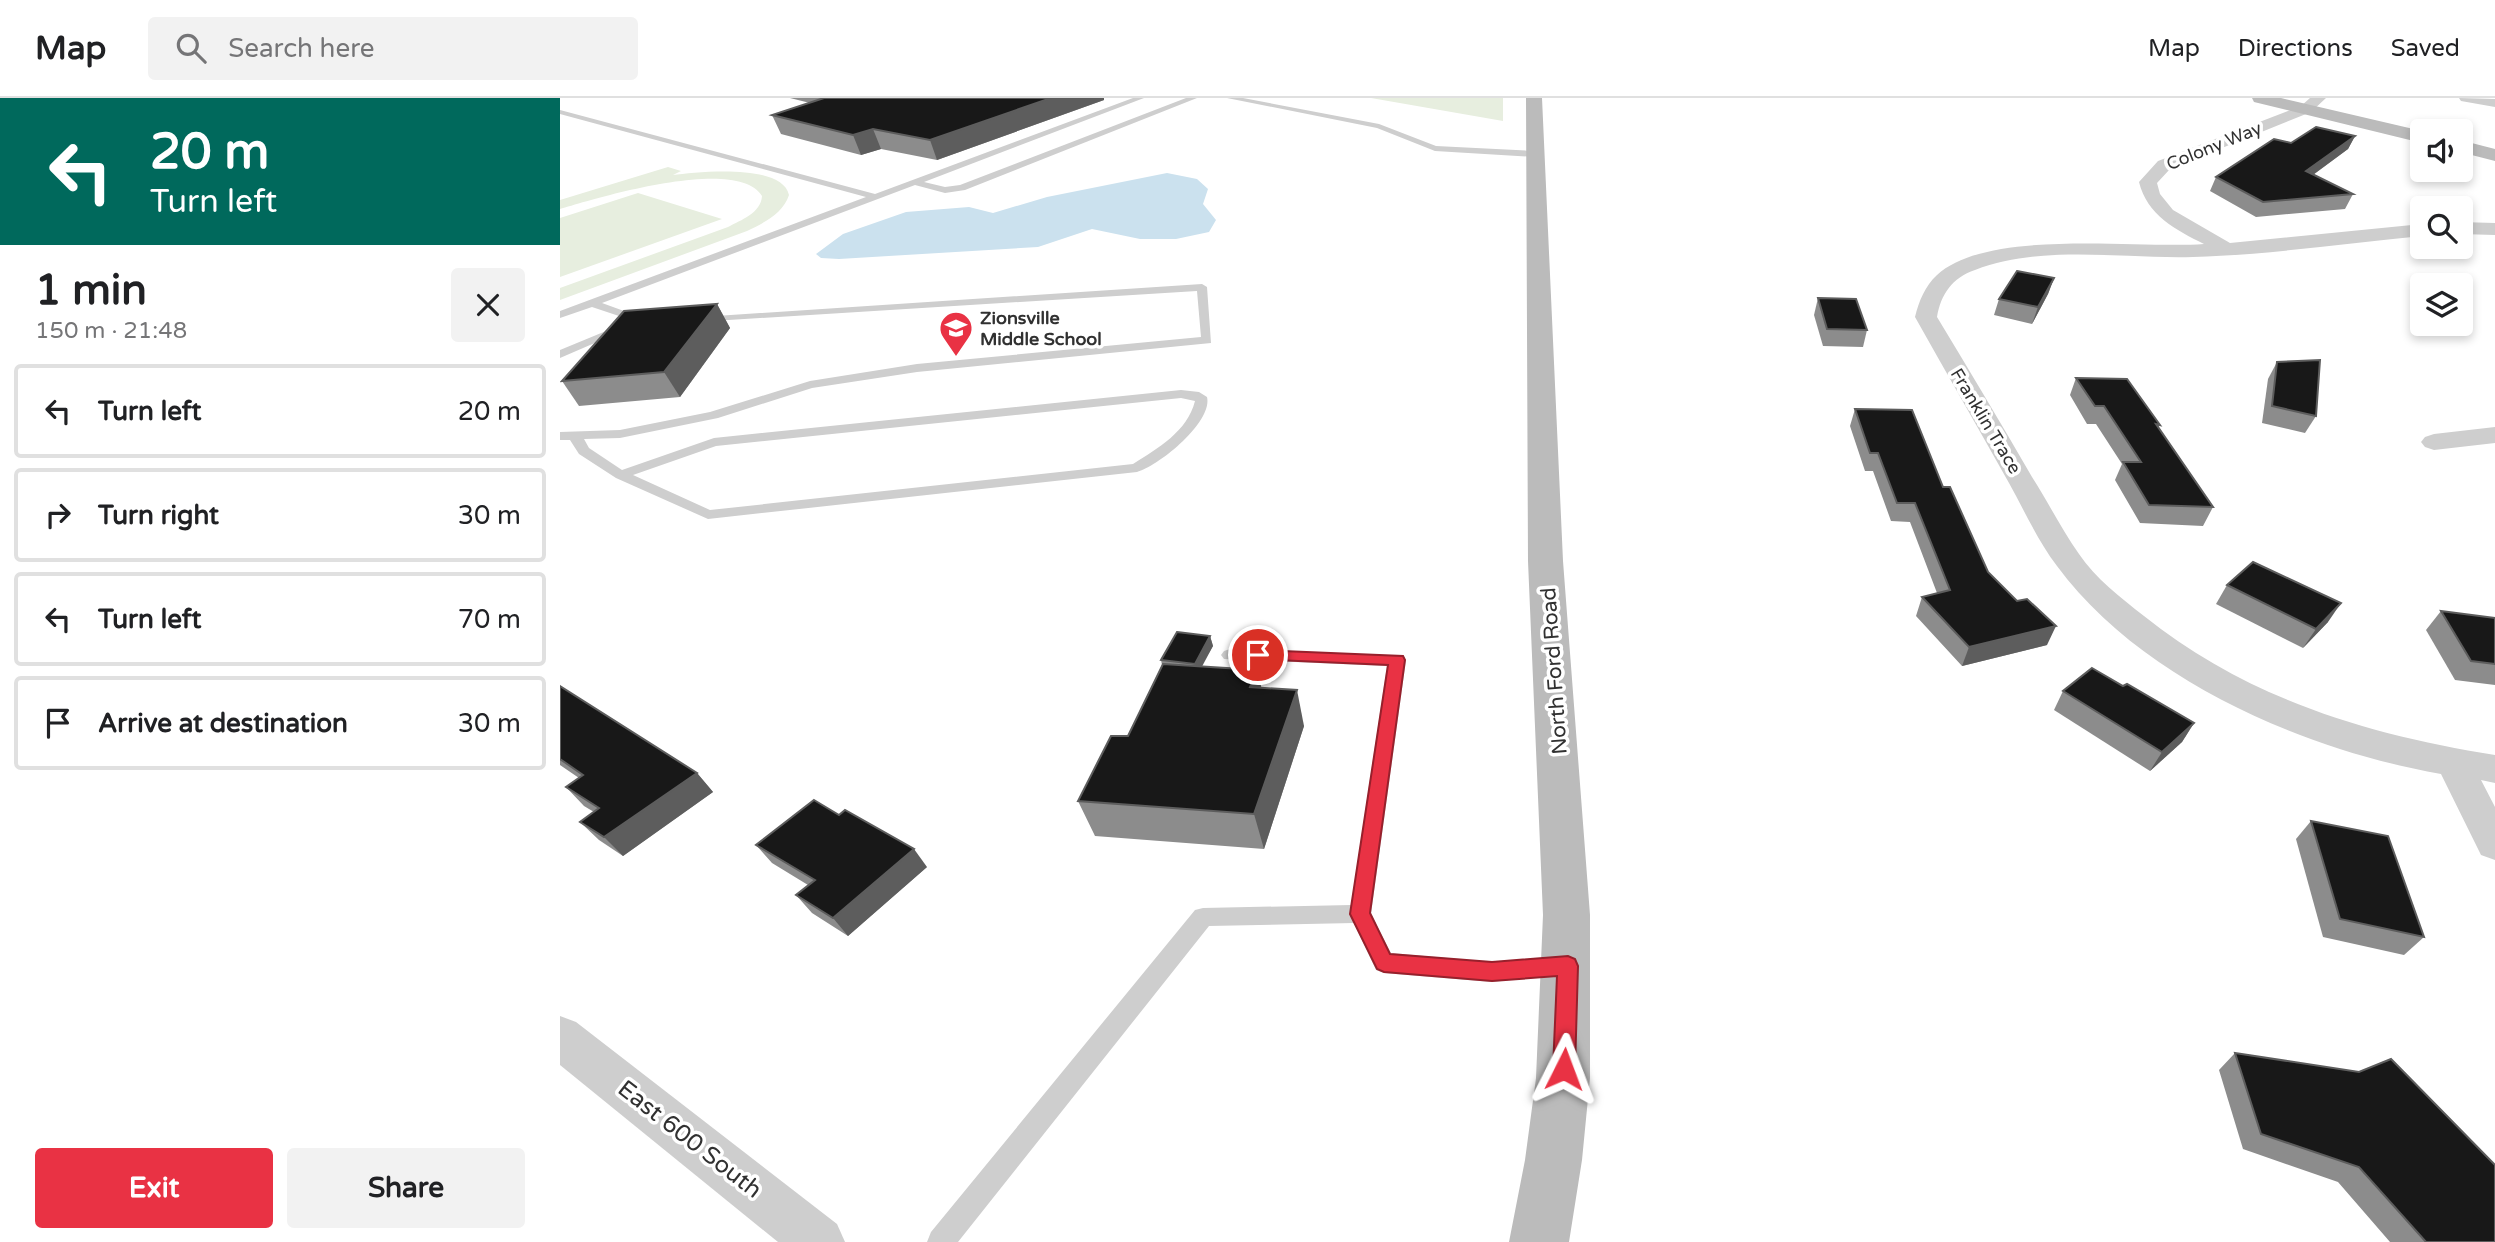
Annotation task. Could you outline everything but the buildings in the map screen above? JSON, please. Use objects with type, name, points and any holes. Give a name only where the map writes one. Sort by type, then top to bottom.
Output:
[{"type":"main road","name":"North Ford Road","points":[[1534,98],[1546,558],[1568,896],[1564,1069],[1548,1200],[1539,1242]]},
{"type":"main road","points":[[2260,98],[2313,104],[2410,133]]},
{"type":"main road","points":[[2473,149],[2495,155]]},
{"type":"street","points":[[2466,98],[2495,103]]},
{"type":"street","name":"Colony Way","points":[[2225,248],[2160,207],[2148,191],[2148,182],[2154,173],[2172,161],[2313,104]]},
{"type":"street","points":[[2473,228],[2495,229]]},
{"type":"street","name":"Franklin Trace","points":[[2410,231],[2225,248],[2165,251],[2045,250],[1982,261],[1952,273],[1941,281],[1933,291],[1926,317],[2068,561],[2088,586],[2121,617],[2193,667],[2273,709],[2315,726],[2454,764],[2495,769]]},
{"type":"street","points":[[2434,442],[2495,436]]},
{"type":"street","points":[[2454,764],[2495,845]]},
{"type":"street","name":"East 600 South","points":[[560,1037],[819,1242]]},
{"type":"lane","points":[[560,315],[1140,98]]},
{"type":"lane","points":[[915,182],[945,190],[962,188],[1193,98]]},
{"type":"lane","points":[[1231,98],[1379,126],[1435,148],[1535,154]]},
{"type":"lane","points":[[560,111],[875,197]]},
{"type":"lane","points":[[560,436],[620,434],[713,415],[810,385],[917,368],[1207,340],[1202,287],[687,321]]},
{"type":"lane","points":[[592,303],[622,314],[659,320]]},
{"type":"lane","points":[[560,354],[646,318]]},
{"type":"lane","points":[[575,436],[584,452],[621,475],[709,515],[1137,468],[1174,442],[1201,409],[1202,400],[1194,395],[1181,394],[714,442],[621,475]]},
{"type":"lane","points":[[1230,654],[1397,660],[1360,914],[1384,963],[1492,972],[1568,966]]},
{"type":"lane","points":[[941,1242],[1203,917],[1360,914]]},
{"type":"green space","points":[[1371,98],[1503,98],[1503,121]]},
{"type":"green space","points":[[668,167],[681,171],[673,175],[701,172],[756,174],[783,185],[789,195],[777,213],[747,231],[560,300],[560,288],[728,227],[750,215],[761,202],[762,196],[748,184],[725,179],[697,179],[633,189],[560,209],[560,200]]},
{"type":"green space","points":[[638,193],[722,219],[560,277],[560,218]]},
{"type":"water","points":[[1167,173],[1197,179],[1208,189],[1203,204],[1216,220],[1209,232],[1176,239],[1140,239],[1092,229],[1038,247],[839,259],[821,258],[816,254],[843,234],[906,212],[969,207],[993,213],[1047,197]]},
{"type":"place","name":"Zionsville Middle School","points":[[956,358]]},
{"type":"route","points":[[1258,655],[1397,660],[1360,914],[1384,963],[1492,972],[1568,966],[1564,1069]]}]
